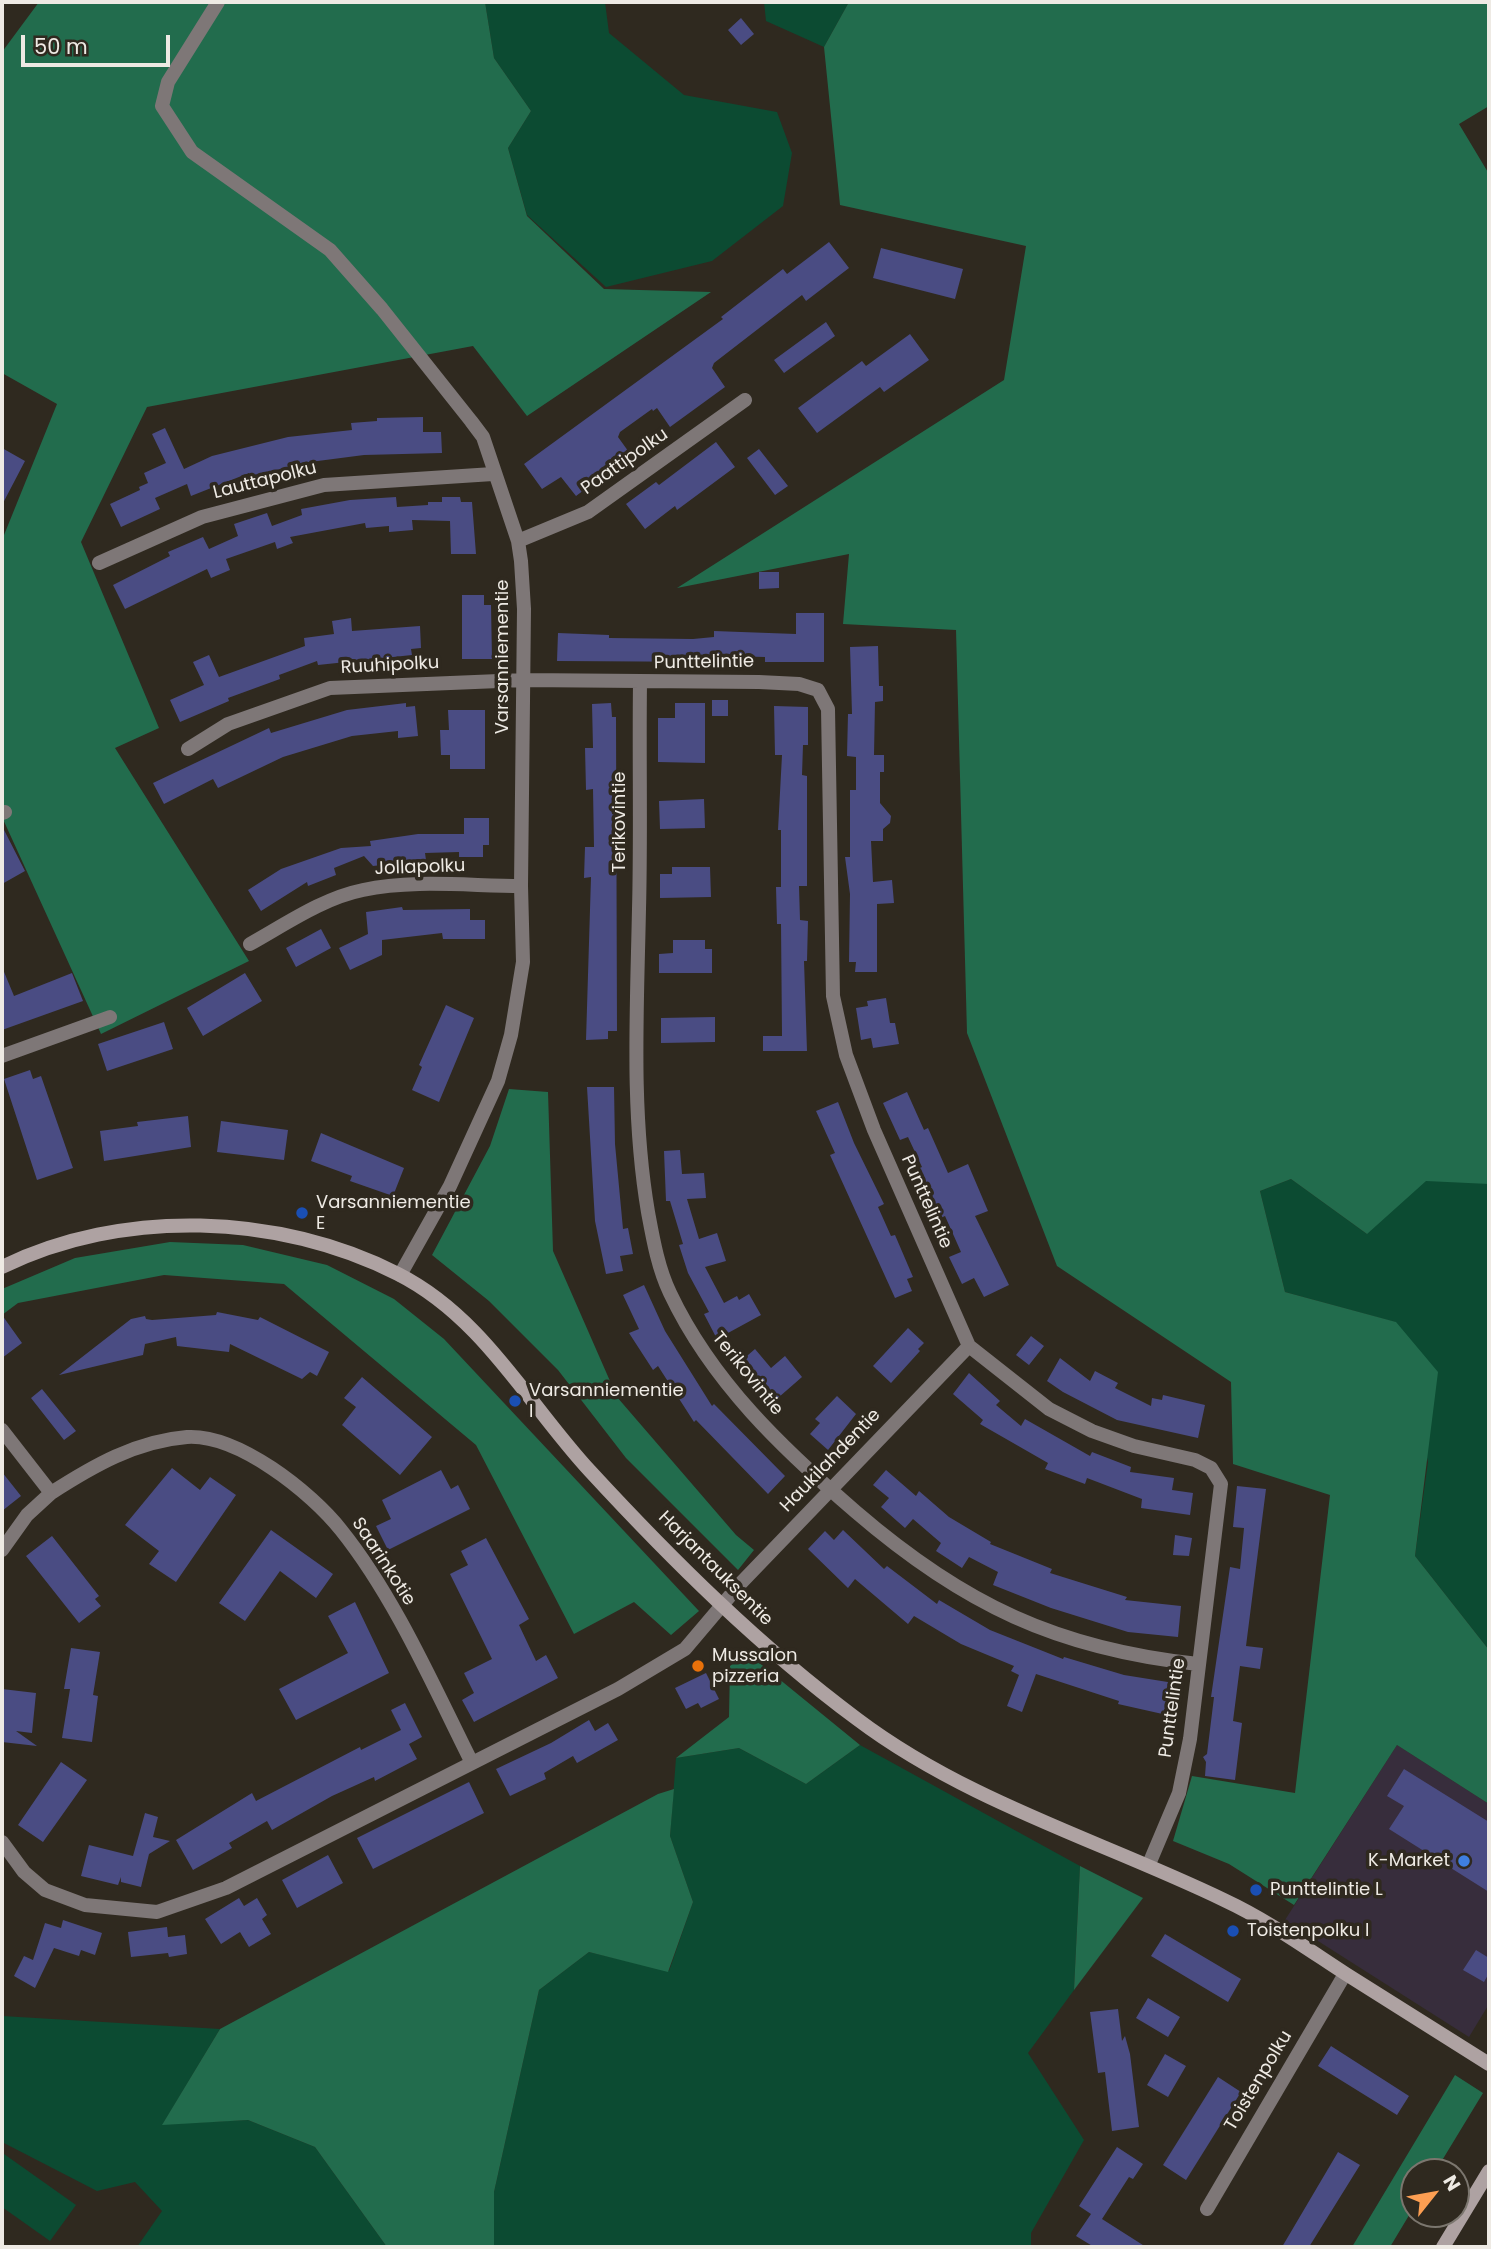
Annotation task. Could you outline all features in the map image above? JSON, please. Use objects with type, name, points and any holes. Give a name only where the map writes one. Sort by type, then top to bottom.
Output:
[{"type":"street","name":"Varsanniementie","points":[[218,2],[168,82],[162,106],[192,152],[330,250],[382,309],[483,437],[493,474],[518,541],[524,609],[521,886],[523,961],[511,1035],[498,1081],[450,1186],[400,1275]]},
{"type":"street","name":"Paattipolku","points":[[518,541],[588,512],[746,400]]},
{"type":"street","name":"Lauttapolku","points":[[99,563],[202,517],[324,485],[493,474]]},
{"type":"street","name":"Punttelintie","points":[[523,680],[799,684],[818,690],[828,709],[833,996],[846,1055],[874,1130],[968,1346],[1049,1409],[1081,1426],[1134,1446],[1195,1460],[1211,1468],[1221,1484],[1190,1739],[1179,1793],[1149,1864]]},
{"type":"street","name":"Ruuhipolku","points":[[188,749],[228,724],[330,688],[523,680]]},
{"type":"street","name":"Terikovintie","points":[[640,683],[638,1142],[654,1247],[668,1290],[697,1346],[755,1417],[831,1490],[903,1552],[993,1609],[1082,1644],[1198,1664]]},
{"type":"street","name":"Jollapolku","points":[[250,944],[326,902],[362,890],[397,886],[521,886]]},
{"type":"street","points":[[2,1056],[110,1017]]},
{"type":"street","name":"Harjantauksentie","points":[[2,1267],[52,1246],[178,1225],[278,1235],[337,1249],[400,1275],[445,1306],[492,1349],[586,1467],[768,1649],[860,1722],[941,1773],[1024,1814],[1149,1864],[1231,1903],[1489,2064]]},
{"type":"street","name":"Haukilahdentie","points":[[724,1606],[740,1584],[968,1346]]},
{"type":"street","points":[[2,1430],[51,1493]]},
{"type":"street","name":"Saarinkotie","points":[[2,1550],[27,1515],[51,1493],[119,1453],[188,1437],[215,1439],[242,1450],[279,1473],[340,1528],[367,1567],[471,1761]]},
{"type":"street","points":[[2,1842],[24,1872],[45,1890],[85,1905],[158,1912],[226,1888],[471,1761],[618,1689],[685,1649],[724,1606]]},
{"type":"street","name":"Toistenpolku","points":[[1207,2209],[1345,1974]]},
{"type":"street","points":[[1443,2247],[1489,2171]]},
{"type":"shaded area","points":[[1397,1745],[1489,1804],[1489,2004],[1469,2037],[1285,1920]]},
{"type":"green space","points":[[39,2],[485,2],[494,58],[531,111],[508,148],[527,216],[604,289],[711,292],[527,416],[473,346],[147,407],[81,542],[159,728],[115,748],[249,961],[101,1034],[2,817],[2,540],[57,404],[2,373],[2,52]]},
{"type":"green space","points":[[485,2],[605,2],[609,33],[684,95],[777,112],[792,153],[783,206],[712,261],[606,287],[527,215],[508,148],[531,111],[494,58]]},
{"type":"green space","points":[[764,2],[849,2],[824,47],[766,21]]},
{"type":"green space","points":[[849,2],[1489,2],[1489,106],[1459,124],[1489,174],[1489,1184],[1426,1181],[1367,1234],[1291,1179],[1260,1191],[1285,1292],[1396,1322],[1438,1372],[1415,1556],[1489,1650],[1489,1804],[1397,1745],[1294,1905],[1229,1864],[1173,1841],[1192,1776],[1295,1793],[1330,1495],[1233,1464],[1231,1382],[1057,1266],[967,1033],[956,630],[843,624],[849,554],[677,588],[1004,380],[1026,246],[840,205],[824,47]]},
{"type":"green space","points":[[509,1089],[548,1092],[553,1251],[617,1397],[736,1535],[754,1550],[738,1570],[626,1458],[558,1370],[489,1301],[432,1255],[490,1146]]},
{"type":"green space","points":[[1359,1107],[1489,1177],[1489,1650],[1415,1556],[1428,1462],[1395,1322],[1285,1292],[1260,1191],[1291,1179],[1367,1234]]},
{"type":"green space","points":[[170,1242],[243,1245],[327,1265],[394,1299],[444,1339],[699,1611],[671,1635],[634,1602],[574,1634],[476,1445],[284,1284],[164,1275],[18,1303],[2,1315],[2,1289],[75,1258]]},
{"type":"green space","points":[[746,1652],[860,1745],[806,1784],[739,1748],[676,1758],[729,1717],[730,1666]]},
{"type":"green space","points":[[860,1745],[1080,1866],[1074,1990],[1028,2053],[1084,2140],[1031,2233],[1031,2247],[494,2247],[494,2192],[539,1990],[589,1952],[669,1971],[693,1902],[670,1836],[676,1758],[739,1748],[806,1784]]},
{"type":"green space","points":[[674,1789],[670,1836],[693,1902],[668,1972],[589,1952],[539,1990],[494,2192],[494,2247],[387,2247],[315,2147],[248,2120],[162,2125],[220,2029],[658,1794]]},
{"type":"green space","points":[[1080,1866],[1143,1898],[1074,1990]]},
{"type":"green space","points":[[2,2016],[220,2029],[163,2124],[248,2120],[315,2147],[387,2247],[137,2247],[162,2211],[135,2182],[97,2191],[2,2142]]},
{"type":"green space","points":[[1455,2075],[1483,2093],[1444,2158],[1405,2158]]},
{"type":"green space","points":[[4,2154],[76,2205],[50,2241],[2,2207]]},
{"type":"green space","points":[[1400,2167],[1401,2228],[1390,2247],[1352,2247]]},
{"type":"building","points":[[741,18],[754,34],[741,45],[728,30]]},
{"type":"building","points":[[829,242],[849,268],[806,301],[802,295],[714,363],[712,368],[725,387],[670,427],[657,408],[620,432],[618,437],[631,455],[576,496],[561,477],[542,489],[524,464],[723,319],[721,317],[783,269],[787,274]]},
{"type":"building","points":[[881,248],[963,269],[955,299],[873,278]]},
{"type":"building","points":[[826,322],[835,336],[784,373],[774,360]]},
{"type":"building","points":[[910,334],[929,360],[884,392],[880,387],[817,433],[798,408],[862,361],[866,366]]},
{"type":"building","points":[[423,417],[423,432],[441,432],[442,453],[364,455],[310,462],[250,476],[249,473],[191,496],[187,484],[155,498],[160,509],[121,527],[110,504],[140,490],[139,487],[148,483],[144,473],[166,463],[152,434],[165,428],[184,469],[212,456],[288,437],[352,430],[351,423],[377,421],[377,418]]},
{"type":"building","points":[[716,442],[735,467],[677,510],[675,506],[645,529],[626,504],[656,482],[659,485]]},
{"type":"building","points":[[2,448],[25,461],[2,505]]},
{"type":"building","points":[[759,449],[788,486],[775,495],[747,458]]},
{"type":"building","points":[[396,497],[397,507],[442,502],[442,497],[460,497],[461,502],[472,502],[476,554],[451,554],[450,521],[412,520],[413,530],[389,532],[389,526],[366,528],[365,523],[290,537],[293,543],[277,549],[275,542],[226,559],[230,570],[211,578],[207,569],[125,609],[113,585],[170,556],[168,552],[203,537],[209,549],[238,536],[234,524],[267,513],[272,526],[302,515],[301,509],[350,500]]},
{"type":"building","points":[[759,572],[779,572],[779,588],[759,589]]},
{"type":"building","points":[[462,595],[484,595],[484,605],[491,605],[492,659],[462,659]]},
{"type":"building","points":[[796,613],[824,613],[824,662],[765,662],[765,657],[727,656],[727,662],[557,661],[558,633],[609,635],[609,638],[693,639],[714,637],[714,631],[796,634]]},
{"type":"building","points":[[351,618],[352,631],[420,626],[421,648],[411,649],[412,655],[318,665],[317,661],[279,675],[280,679],[228,698],[229,701],[180,722],[170,700],[204,685],[193,662],[209,655],[219,677],[305,646],[304,638],[334,634],[332,621]]},
{"type":"building","points":[[878,646],[879,686],[883,686],[883,701],[875,702],[874,755],[884,755],[884,772],[880,772],[880,803],[891,816],[890,823],[883,829],[883,841],[871,841],[873,882],[892,880],[894,903],[877,904],[877,972],[855,972],[856,962],[849,962],[850,894],[845,857],[850,857],[850,790],[856,790],[856,757],[847,756],[848,714],[852,714],[850,647]]},
{"type":"building","points":[[712,700],[728,700],[728,716],[712,716]]},
{"type":"building","points":[[406,703],[406,707],[415,706],[418,736],[398,738],[398,731],[352,736],[283,757],[218,788],[213,779],[164,804],[153,783],[269,728],[271,733],[347,710]]},
{"type":"building","points":[[611,703],[612,717],[616,717],[617,1031],[608,1031],[608,1039],[586,1040],[591,877],[584,878],[585,847],[594,847],[593,789],[586,790],[585,748],[593,748],[592,704]]},
{"type":"building","points":[[675,703],[705,703],[705,763],[658,762],[658,718],[675,718]]},
{"type":"building","points":[[774,706],[808,707],[808,745],[803,745],[802,775],[807,776],[807,886],[799,886],[800,920],[808,921],[807,961],[804,961],[807,1051],[763,1051],[763,1036],[782,1036],[781,924],[777,924],[776,887],[781,887],[781,830],[778,830],[782,755],[775,755]]},
{"type":"building","points":[[448,710],[485,710],[485,769],[450,769],[450,755],[441,755],[440,730],[449,730]]},
{"type":"building","points":[[704,799],[705,828],[660,829],[659,801]]},
{"type":"building","points":[[464,818],[489,818],[489,845],[483,845],[483,857],[459,857],[459,852],[425,853],[426,860],[373,866],[364,856],[334,868],[336,875],[308,886],[307,882],[261,911],[248,890],[281,869],[341,848],[371,846],[370,841],[418,834],[464,834]]},
{"type":"building","points":[[2,826],[25,871],[2,884]]},
{"type":"building","points":[[672,867],[710,867],[711,897],[660,898],[660,874],[672,874]]},
{"type":"building","points":[[402,907],[403,910],[470,909],[470,920],[485,920],[485,939],[443,939],[442,933],[382,940],[382,955],[350,970],[339,948],[368,934],[366,912]]},
{"type":"building","points":[[321,929],[331,948],[296,967],[286,948]]},
{"type":"building","points":[[673,940],[705,940],[705,949],[712,949],[712,973],[659,973],[659,954],[673,953]]},
{"type":"building","points":[[2,967],[14,996],[72,973],[83,1001],[2,1030]]},
{"type":"building","points":[[245,973],[262,1001],[203,1036],[187,1008]]},
{"type":"building","points":[[886,998],[890,1023],[895,1023],[899,1044],[873,1048],[871,1038],[861,1040],[856,1008],[868,1006],[867,1001]]},
{"type":"building","points":[[446,1005],[474,1018],[439,1102],[412,1090],[422,1067],[419,1065]]},
{"type":"building","points":[[715,1017],[715,1042],[661,1043],[661,1018]]},
{"type":"building","points":[[164,1022],[173,1049],[107,1071],[98,1044]]},
{"type":"building","points":[[30,1070],[33,1079],[41,1076],[73,1168],[37,1180],[4,1079]]},
{"type":"building","points":[[587,1087],[614,1087],[615,1144],[623,1229],[628,1228],[633,1254],[620,1256],[623,1271],[606,1274],[595,1221]]},
{"type":"building","points":[[907,1092],[924,1130],[928,1128],[948,1173],[968,1164],[988,1211],[975,1216],[1009,1285],[984,1297],[974,1278],[962,1284],[949,1257],[961,1252],[945,1216],[934,1221],[913,1171],[922,1167],[908,1137],[900,1140],[883,1103]]},
{"type":"building","points":[[838,1102],[854,1143],[884,1204],[878,1207],[891,1236],[895,1235],[913,1277],[907,1279],[912,1291],[895,1298],[830,1155],[835,1153],[816,1111]]},
{"type":"building","points":[[188,1116],[191,1147],[104,1161],[100,1131],[138,1126],[137,1122]]},
{"type":"building","points":[[221,1121],[288,1130],[284,1160],[217,1152]]},
{"type":"building","points":[[321,1133],[404,1168],[393,1196],[350,1181],[352,1176],[311,1161]]},
{"type":"building","points":[[680,1150],[682,1174],[704,1173],[706,1198],[687,1199],[699,1239],[717,1233],[726,1261],[705,1267],[724,1303],[737,1296],[739,1300],[749,1294],[761,1315],[717,1339],[704,1314],[709,1312],[688,1273],[679,1245],[683,1244],[670,1201],[666,1201],[664,1151]]},
{"type":"building","points":[[644,1285],[665,1331],[712,1406],[714,1404],[785,1476],[768,1494],[696,1420],[694,1422],[658,1366],[653,1370],[629,1333],[639,1329],[623,1295]]},
{"type":"building","points":[[217,1312],[258,1320],[260,1317],[329,1352],[317,1376],[310,1372],[302,1379],[230,1344],[229,1352],[177,1346],[176,1337],[145,1344],[143,1355],[59,1375],[131,1319],[145,1316],[146,1319],[152,1320],[216,1315]]},
{"type":"building","points":[[2,1315],[22,1343],[2,1358]]},
{"type":"building","points":[[908,1328],[924,1343],[891,1383],[873,1366]]},
{"type":"building","points":[[1031,1336],[1044,1346],[1029,1365],[1016,1355]]},
{"type":"building","points":[[755,1349],[771,1368],[785,1356],[802,1377],[771,1404],[753,1384],[758,1380],[741,1361]]},
{"type":"building","points":[[1060,1358],[1090,1381],[1095,1371],[1118,1383],[1115,1388],[1151,1406],[1152,1398],[1162,1400],[1163,1395],[1205,1405],[1198,1438],[1117,1420],[1063,1392],[1047,1381]]},
{"type":"building","points":[[969,1373],[1000,1401],[996,1405],[1021,1426],[1025,1419],[1090,1456],[1092,1452],[1131,1467],[1130,1472],[1174,1478],[1172,1490],[1193,1493],[1190,1515],[1141,1508],[1142,1499],[1087,1478],[1085,1484],[1045,1469],[1048,1463],[980,1424],[983,1420],[953,1394]]},
{"type":"building","points":[[362,1377],[432,1437],[400,1475],[342,1425],[356,1407],[344,1398]]},
{"type":"building","points":[[42,1389],[76,1431],[64,1440],[31,1398]]},
{"type":"building","points":[[837,1396],[856,1414],[828,1450],[810,1434],[820,1423],[815,1419]]},
{"type":"building","points":[[172,1468],[200,1490],[210,1477],[236,1495],[176,1582],[149,1564],[159,1551],[125,1525]]},
{"type":"building","points":[[441,1470],[451,1489],[458,1485],[470,1509],[388,1550],[376,1526],[391,1519],[382,1500]]},
{"type":"building","points":[[886,1470],[916,1496],[919,1491],[949,1517],[991,1542],[990,1544],[1052,1569],[1050,1573],[1127,1597],[1125,1600],[1181,1606],[1178,1637],[1128,1632],[1051,1608],[993,1585],[998,1572],[969,1557],[962,1568],[936,1551],[941,1543],[913,1519],[905,1528],[881,1507],[889,1498],[873,1485]]},
{"type":"building","points":[[2,1472],[21,1496],[2,1511]]},
{"type":"building","points":[[1237,1486],[1266,1489],[1246,1646],[1263,1648],[1260,1669],[1240,1666],[1233,1721],[1242,1723],[1235,1780],[1205,1776],[1206,1762],[1203,1757],[1207,1754],[1214,1697],[1211,1697],[1230,1567],[1240,1569],[1244,1528],[1233,1527]]},
{"type":"building","points":[[271,1530],[333,1574],[316,1598],[280,1571],[245,1621],[219,1603]]},
{"type":"building","points":[[843,1530],[884,1569],[887,1566],[937,1604],[939,1600],[990,1630],[1063,1659],[1064,1657],[1124,1675],[1174,1683],[1167,1715],[1118,1704],[1119,1701],[1036,1674],[1022,1712],[1007,1706],[1019,1675],[1011,1671],[1014,1666],[961,1644],[914,1616],[908,1624],[855,1579],[848,1588],[808,1549],[825,1531],[834,1540]]},
{"type":"building","points":[[1175,1535],[1192,1538],[1189,1556],[1173,1555]]},
{"type":"building","points":[[52,1536],[99,1596],[95,1599],[101,1606],[79,1623],[26,1556]]},
{"type":"building","points":[[486,1538],[529,1619],[519,1625],[536,1661],[546,1655],[558,1678],[474,1722],[462,1700],[474,1693],[464,1673],[492,1659],[450,1574],[468,1565],[461,1551]]},
{"type":"building","points":[[355,1602],[389,1673],[296,1720],[279,1689],[348,1653],[328,1616]]},
{"type":"building","points":[[71,1648],[100,1652],[93,1695],[98,1696],[92,1742],[62,1738],[70,1689],[64,1689]]},
{"type":"building","points":[[706,1673],[719,1699],[701,1708],[698,1703],[686,1709],[675,1688]]},
{"type":"building","points":[[2,1689],[36,1693],[32,1733],[16,1731],[37,1746],[2,1742]]},
{"type":"building","points":[[405,1703],[422,1737],[409,1744],[417,1759],[375,1781],[374,1777],[332,1796],[272,1830],[267,1821],[229,1843],[232,1848],[193,1870],[176,1840],[252,1793],[256,1801],[360,1747],[361,1750],[401,1730],[391,1710]]},
{"type":"building","points":[[589,1720],[595,1731],[608,1723],[618,1740],[577,1763],[573,1756],[544,1773],[546,1779],[510,1796],[496,1769],[551,1743]]},
{"type":"building","points":[[61,1762],[87,1780],[43,1842],[18,1825]]},
{"type":"building","name":"K-Market","points":[[1404,1769],[1489,1822],[1489,1892],[1389,1829],[1404,1806],[1387,1796]]},
{"type":"building","points":[[469,1782],[484,1813],[373,1869],[357,1838]]},
{"type":"building","points":[[145,1813],[158,1817],[153,1837],[170,1841],[149,1854],[141,1887],[121,1882],[121,1877],[118,1885],[81,1876],[89,1845],[133,1856]]},
{"type":"building","points":[[328,1855],[343,1883],[297,1908],[282,1880]]},
{"type":"building","points":[[239,1898],[244,1906],[257,1898],[267,1915],[262,1919],[271,1934],[249,1947],[240,1932],[221,1944],[205,1919]]},
{"type":"building","points":[[63,1920],[102,1933],[95,1955],[81,1950],[79,1956],[54,1948],[35,1988],[14,1976],[24,1956],[33,1960],[45,1923],[61,1928]]},
{"type":"building","points":[[167,1927],[168,1937],[185,1935],[187,1954],[131,1957],[128,1932]]},
{"type":"building","points":[[1165,1934],[1241,1979],[1228,2002],[1151,1956]]},
{"type":"building","points":[[1476,1950],[1489,1958],[1489,1973],[1484,1982],[1463,1970]]},
{"type":"building","points":[[1148,1998],[1180,2017],[1168,2037],[1136,2018]]},
{"type":"building","points":[[1118,2009],[1122,2041],[1125,2036],[1130,2054],[1139,2127],[1112,2131],[1105,2072],[1098,2073],[1090,2012]]},
{"type":"building","points":[[1331,2046],[1409,2096],[1397,2115],[1318,2066]]},
{"type":"building","points":[[1165,2054],[1186,2066],[1168,2097],[1147,2085]]},
{"type":"building","points":[[1218,2077],[1241,2092],[1186,2180],[1163,2165]]},
{"type":"building","points":[[1117,2147],[1143,2164],[1133,2179],[1129,2177],[1102,2219],[1146,2247],[1094,2247],[1076,2236],[1091,2214],[1079,2206]]},
{"type":"building","points":[[1338,2152],[1360,2165],[1309,2247],[1282,2247]]},
{"type":"place","name":"Varsanniementie E","points":[[302,1213]]},
{"type":"place","name":"Varsanniementie I","points":[[515,1401]]},
{"type":"place","name":"Mussalon pizzeria","points":[[698,1666]]},
{"type":"place","name":"K-Market","points":[[1464,1861]]},
{"type":"place","name":"Punttelintie L","points":[[1256,1890]]},
{"type":"place","name":"Toistenpolku I","points":[[1233,1931]]}]
